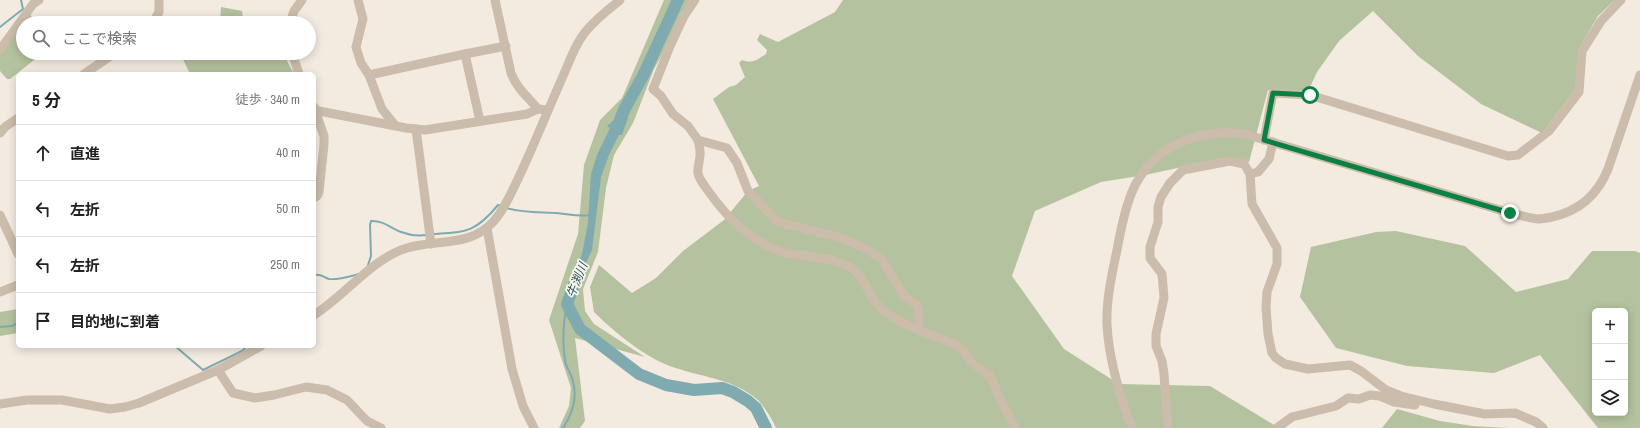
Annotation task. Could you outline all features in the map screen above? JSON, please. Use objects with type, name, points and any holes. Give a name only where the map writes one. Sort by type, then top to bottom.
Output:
[{"type":"street","points":[[24,16],[33,4],[39,0]]},
{"type":"street","points":[[157,16],[159,12],[159,0]]},
{"type":"street","points":[[292,16],[302,0]]},
{"type":"street","points":[[358,0],[363,19],[356,46],[361,63],[369,75],[382,109],[394,124]]},
{"type":"street","points":[[496,0],[511,73],[515,83],[523,95],[543,110]]},
{"type":"street","points":[[316,313],[394,253],[403,249],[431,244],[458,242],[472,237],[487,228],[496,219],[508,201],[532,150],[543,110],[582,35],[594,21],[620,0]]},
{"type":"street","points":[[695,0],[684,16],[653,89],[661,96],[673,114],[688,126],[698,140],[700,153],[698,174],[701,181],[721,210],[732,221],[762,243],[782,252],[837,261],[851,268],[859,276],[875,301],[884,311],[896,320],[957,345],[964,351],[972,363],[991,377],[998,395],[1015,428]]},
{"type":"street","points":[[1264,140],[1273,93],[1310,95],[1508,156],[1518,155],[1549,131],[1579,92],[1582,51],[1601,21],[1621,0]]},
{"type":"street","points":[[0,50],[16,28]]},
{"type":"street","points":[[369,75],[506,46]]},
{"type":"street","points":[[465,54],[480,121]]},
{"type":"street","points":[[87,72],[105,60]]},
{"type":"street","points":[[294,60],[298,72]]},
{"type":"street","points":[[1132,428],[1117,389],[1109,344],[1107,324],[1108,302],[1114,262],[1128,202],[1141,175],[1168,149],[1181,141],[1195,136],[1232,132],[1245,134],[1525,217],[1538,219],[1548,218],[1575,209],[1596,191],[1603,181],[1640,75]]},
{"type":"street","points":[[316,109],[352,118],[425,130],[527,114],[543,110]]},
{"type":"street","points":[[316,114],[324,136],[320,192],[316,197]]},
{"type":"street","points":[[0,133],[5,127],[16,119]]},
{"type":"street","points":[[416,129],[431,244]]},
{"type":"street","points":[[698,140],[727,148],[738,163],[748,191],[778,222],[842,238],[868,250],[882,260],[904,296],[917,305],[919,311],[919,322],[916,329]]},
{"type":"street","points":[[1250,174],[1258,172],[1269,159],[1273,142]]},
{"type":"street","points":[[1168,428],[1164,374],[1162,361],[1156,346],[1156,334],[1164,298],[1162,274],[1150,258],[1150,248],[1158,222],[1158,207],[1161,197],[1170,183],[1183,170],[1230,161],[1244,164],[1250,174],[1252,204],[1277,248],[1277,264],[1267,292],[1266,307],[1268,334],[1272,353],[1276,358],[1285,364],[1308,369],[1350,365],[1361,370],[1391,392],[1401,396],[1486,414],[1515,412],[1536,422],[1542,428]]},
{"type":"street","points":[[0,215],[16,250]]},
{"type":"street","points":[[487,228],[512,369],[523,406],[534,428]]},
{"type":"street","points":[[0,292],[16,286]]},
{"type":"street","points":[[0,404],[27,400],[62,400],[110,408],[139,404],[218,370],[257,348]]},
{"type":"street","points":[[218,370],[233,394],[255,398],[306,387],[327,390],[346,400],[367,420],[381,428]]},
{"type":"street","points":[[1277,428],[1292,417],[1336,406],[1348,398],[1359,399],[1370,395],[1380,396],[1394,402],[1412,405],[1434,404]]},
{"type":"green space","points":[[664,0],[692,0],[654,69],[633,123],[614,155],[606,188],[598,252],[583,289],[585,311],[594,324],[645,357],[575,338],[585,421],[580,428],[559,428],[569,406],[571,388],[549,320],[578,234],[584,165],[600,120],[622,98]]},
{"type":"green space","points":[[843,0],[1615,0],[1598,16],[1583,41],[1575,90],[1542,133],[1481,104],[1418,56],[1373,11],[1339,41],[1317,72],[1311,85],[1305,90],[1268,90],[1249,162],[1228,157],[1145,175],[1101,182],[1035,211],[1012,276],[1064,349],[1119,384],[1210,386],[1279,428],[776,428],[760,402],[743,390],[722,381],[665,364],[646,354],[627,341],[594,312],[590,287],[599,265],[632,293],[656,278],[683,251],[724,220],[748,191],[759,186],[713,99],[729,87],[736,85],[745,77],[739,63],[742,60],[757,60],[766,54],[767,50],[757,40],[760,34],[778,42],[835,12]]},
{"type":"green space","points":[[221,7],[242,11],[243,16],[220,16]]},
{"type":"green space","points":[[16,32],[16,60],[34,60],[19,72],[16,72],[16,74],[10,79],[7,79],[0,71],[0,54]]},
{"type":"green space","points":[[183,60],[287,60],[293,72],[189,72]]},
{"type":"green space","points":[[1396,231],[1465,246],[1516,292],[1568,279],[1592,251],[1635,251],[1640,253],[1640,428],[1598,428],[1540,355],[1494,373],[1407,366],[1336,348],[1300,297],[1311,247],[1376,232]]},
{"type":"green space","points":[[16,309],[16,333],[0,336],[0,312]]},
{"type":"green space","points":[[1397,409],[1440,421],[1473,426],[1509,428],[1382,428]]},
{"type":"water","points":[[624,110],[625,116],[628,118],[622,135],[619,135],[609,155],[601,177],[592,250],[567,304],[568,287],[582,254],[588,223],[591,174],[597,155],[610,128],[607,126]]},
{"type":"waterway","points":[[0,27],[23,9],[21,0]]},
{"type":"waterway","name":"牛渕川","points":[[618,125],[624,110],[644,74],[678,0]]},
{"type":"waterway","points":[[433,234],[454,233],[469,229],[483,221],[498,205],[502,206]]},
{"type":"waterway","points":[[506,208],[525,212],[556,213],[578,216],[591,215]]},
{"type":"waterway","points":[[368,265],[371,256],[371,221],[383,223],[407,234],[426,235]]},
{"type":"waterway","points":[[316,275],[333,279],[345,278],[359,274]]},
{"type":"waterway","name":"牛渕川","points":[[574,285],[567,304],[580,329],[639,374],[666,385],[694,390],[722,388],[733,392],[756,408],[766,428]]},
{"type":"waterway","points":[[563,428],[574,404],[575,391],[574,384],[567,367],[563,346],[567,304]]},
{"type":"waterway","points":[[0,327],[12,326],[16,324]]},
{"type":"waterway","points":[[177,348],[203,370],[242,351],[245,348]]},
{"type":"route","points":[[1310,95],[1273,93],[1264,140],[1404,180],[1510,213]]}]
